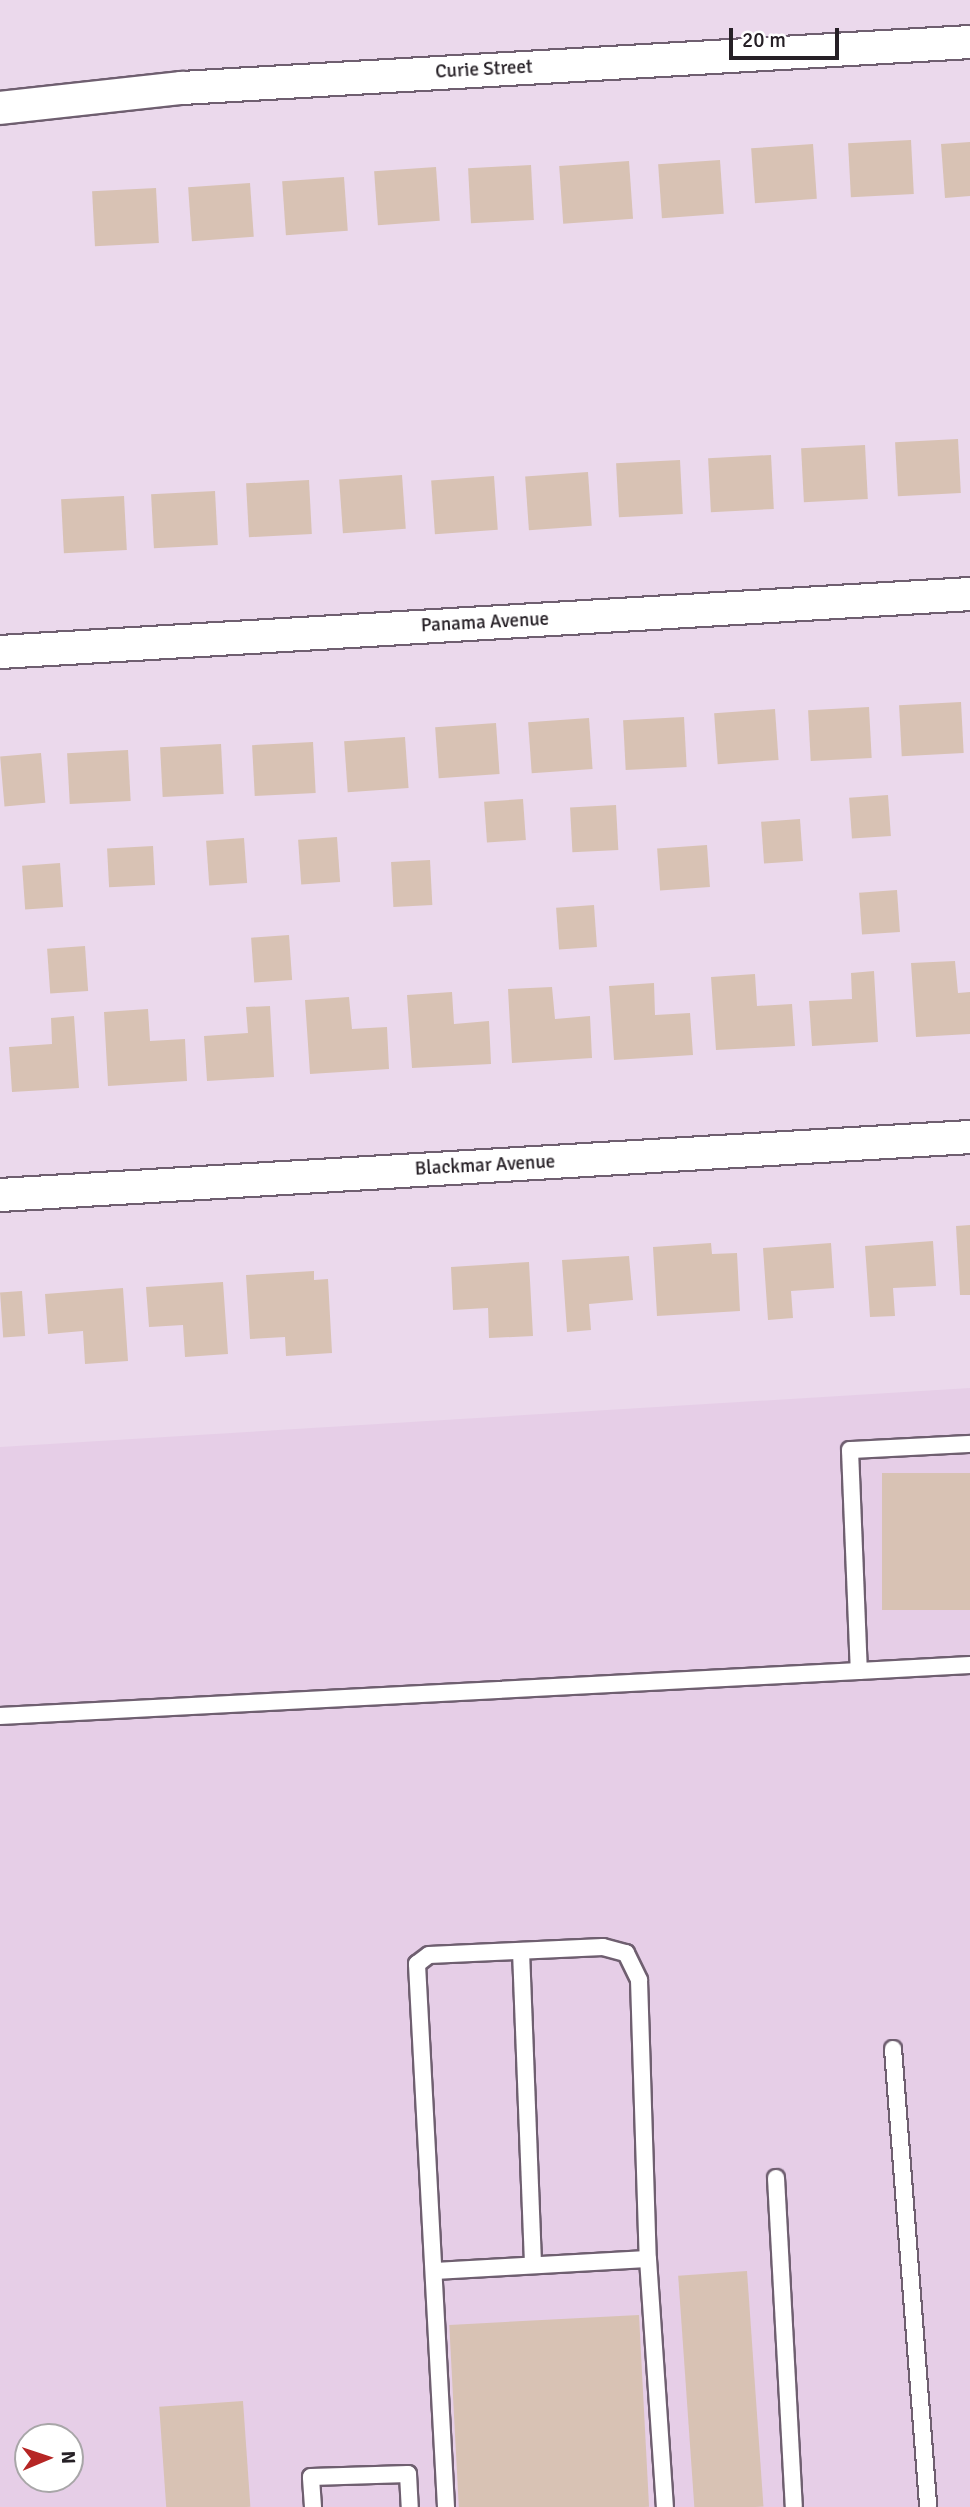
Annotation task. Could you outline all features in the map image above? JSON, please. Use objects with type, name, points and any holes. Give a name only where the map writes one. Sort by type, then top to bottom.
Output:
[{"type":"street","name":"Curie Street","points":[[0,108],[182,88],[970,42]]},
{"type":"street","name":"Panama Avenue","points":[[0,652],[970,594]]},
{"type":"street","name":"Blackmar Avenue","points":[[0,1195],[970,1137]]},
{"type":"lane","points":[[859,1671],[850,1450],[970,1444]]},
{"type":"lane","points":[[0,1716],[970,1665]]},
{"type":"lane","points":[[446,2507],[417,1965],[429,1955],[611,1948],[626,1953],[636,1968],[648,2259],[665,2507]]},
{"type":"lane","points":[[521,1951],[533,2265]]},
{"type":"lane","points":[[893,2049],[928,2507]]},
{"type":"lane","points":[[776,2178],[794,2507]]},
{"type":"lane","points":[[434,2271],[648,2259]]},
{"type":"lane","points":[[313,2507],[311,2477],[408,2474],[410,2507]]},
{"type":"shaded area","points":[[970,1388],[970,2507],[0,2507],[0,1447]]},
{"type":"building","points":[[911,140],[914,194],[851,197],[848,143]]},
{"type":"building","points":[[970,142],[970,196],[945,198],[941,144]]},
{"type":"building","points":[[813,144],[817,199],[755,203],[751,148]]},
{"type":"building","points":[[720,160],[724,214],[662,218],[658,164]]},
{"type":"building","points":[[629,161],[633,219],[563,224],[559,166]]},
{"type":"building","points":[[531,165],[534,220],[471,223],[468,168]]},
{"type":"building","points":[[436,167],[440,221],[378,225],[374,171]]},
{"type":"building","points":[[344,177],[348,231],[286,235],[282,181]]},
{"type":"building","points":[[250,183],[254,237],[192,241],[188,187]]},
{"type":"building","points":[[156,188],[159,243],[95,246],[92,191]]},
{"type":"building","points":[[958,439],[961,493],[898,496],[895,442]]},
{"type":"building","points":[[865,445],[868,499],[804,502],[801,448]]},
{"type":"building","points":[[771,455],[774,509],[711,512],[708,458]]},
{"type":"building","points":[[680,460],[683,514],[619,517],[616,463]]},
{"type":"building","points":[[588,472],[592,526],[529,530],[525,476]]},
{"type":"building","points":[[402,475],[406,529],[343,533],[339,479]]},
{"type":"building","points":[[494,476],[498,530],[435,534],[431,480]]},
{"type":"building","points":[[309,480],[312,534],[249,537],[246,483]]},
{"type":"building","points":[[215,491],[218,545],[154,548],[151,494]]},
{"type":"building","points":[[124,496],[127,550],[64,553],[61,499]]},
{"type":"building","points":[[961,702],[964,753],[902,756],[899,705]]},
{"type":"building","points":[[869,707],[872,758],[811,761],[808,710]]},
{"type":"building","points":[[775,709],[779,760],[718,764],[714,713]]},
{"type":"building","points":[[684,717],[687,767],[626,770],[623,720]]},
{"type":"building","points":[[589,718],[593,769],[532,773],[528,722]]},
{"type":"building","points":[[496,723],[500,774],[439,778],[435,727]]},
{"type":"building","points":[[405,737],[409,788],[348,792],[344,741]]},
{"type":"building","points":[[313,742],[316,793],[255,796],[252,745]]},
{"type":"building","points":[[221,744],[224,794],[163,797],[160,747]]},
{"type":"building","points":[[128,750],[131,801],[70,804],[67,753]]},
{"type":"building","points":[[41,753],[45,803],[5,806],[0,757]]},
{"type":"building","points":[[888,795],[891,836],[852,839],[849,798]]},
{"type":"building","points":[[523,799],[526,840],[487,843],[484,802]]},
{"type":"building","points":[[616,805],[618,850],[572,852],[570,807]]},
{"type":"building","points":[[800,819],[803,861],[764,864],[761,822]]},
{"type":"building","points":[[337,837],[340,882],[301,885],[298,840]]},
{"type":"building","points":[[244,838],[247,883],[209,886],[206,841]]},
{"type":"building","points":[[707,845],[710,887],[660,890],[657,848]]},
{"type":"building","points":[[153,846],[155,885],[109,887],[107,848]]},
{"type":"building","points":[[430,860],[432,905],[393,907],[391,862]]},
{"type":"building","points":[[60,863],[63,907],[25,910],[22,866]]},
{"type":"building","points":[[897,890],[900,932],[862,935],[859,893]]},
{"type":"building","points":[[594,905],[597,947],[559,950],[556,908]]},
{"type":"building","points":[[289,935],[292,980],[254,983],[251,938]]},
{"type":"building","points":[[85,946],[88,991],[50,994],[47,949]]},
{"type":"building","points":[[955,961],[958,993],[970,992],[970,1034],[916,1037],[911,963]]},
{"type":"building","points":[[874,971],[878,1042],[812,1046],[809,1001],[852,999],[851,973]]},
{"type":"building","points":[[755,974],[757,1006],[792,1004],[795,1046],[716,1050],[711,977]]},
{"type":"building","points":[[654,983],[655,1015],[690,1013],[693,1055],[614,1060],[609,986]]},
{"type":"building","points":[[552,987],[555,1019],[590,1016],[592,1058],[512,1063],[508,989]]},
{"type":"building","points":[[452,992],[454,1024],[489,1021],[491,1064],[412,1068],[407,995]]},
{"type":"building","points":[[349,997],[352,1029],[387,1027],[389,1069],[310,1074],[305,1000]]},
{"type":"building","points":[[270,1006],[274,1077],[207,1081],[204,1036],[248,1033],[246,1007]]},
{"type":"building","points":[[148,1009],[150,1041],[185,1039],[187,1081],[108,1086],[104,1012]]},
{"type":"building","points":[[74,1016],[79,1088],[12,1092],[9,1047],[52,1044],[51,1018]]},
{"type":"building","points":[[970,1225],[970,1295],[960,1295],[956,1226]]},
{"type":"building","points":[[933,1241],[936,1286],[893,1288],[895,1316],[870,1317],[865,1246]]},
{"type":"building","points":[[711,1243],[712,1254],[737,1253],[740,1311],[657,1316],[653,1247]]},
{"type":"building","points":[[831,1243],[834,1288],[791,1291],[793,1318],[768,1320],[763,1248]]},
{"type":"building","points":[[629,1256],[633,1300],[589,1304],[591,1330],[567,1332],[562,1260]]},
{"type":"building","points":[[529,1262],[533,1336],[489,1338],[488,1308],[453,1310],[451,1267]]},
{"type":"building","points":[[314,1271],[314,1280],[328,1279],[332,1353],[286,1356],[285,1337],[250,1339],[246,1275]]},
{"type":"building","points":[[223,1282],[228,1354],[185,1357],[183,1325],[149,1327],[146,1287]]},
{"type":"building","points":[[123,1288],[128,1361],[85,1364],[83,1331],[48,1334],[45,1294]]},
{"type":"building","points":[[22,1291],[25,1336],[3,1337],[0,1293]]},
{"type":"building","points":[[882,1473],[970,1473],[970,1610],[882,1610]]},
{"type":"building","points":[[747,2271],[763,2506],[694,2507],[678,2276]]},
{"type":"building","points":[[639,2315],[649,2507],[459,2507],[449,2325]]},
{"type":"building","points":[[243,2401],[250,2507],[166,2507],[159,2407]]}]
